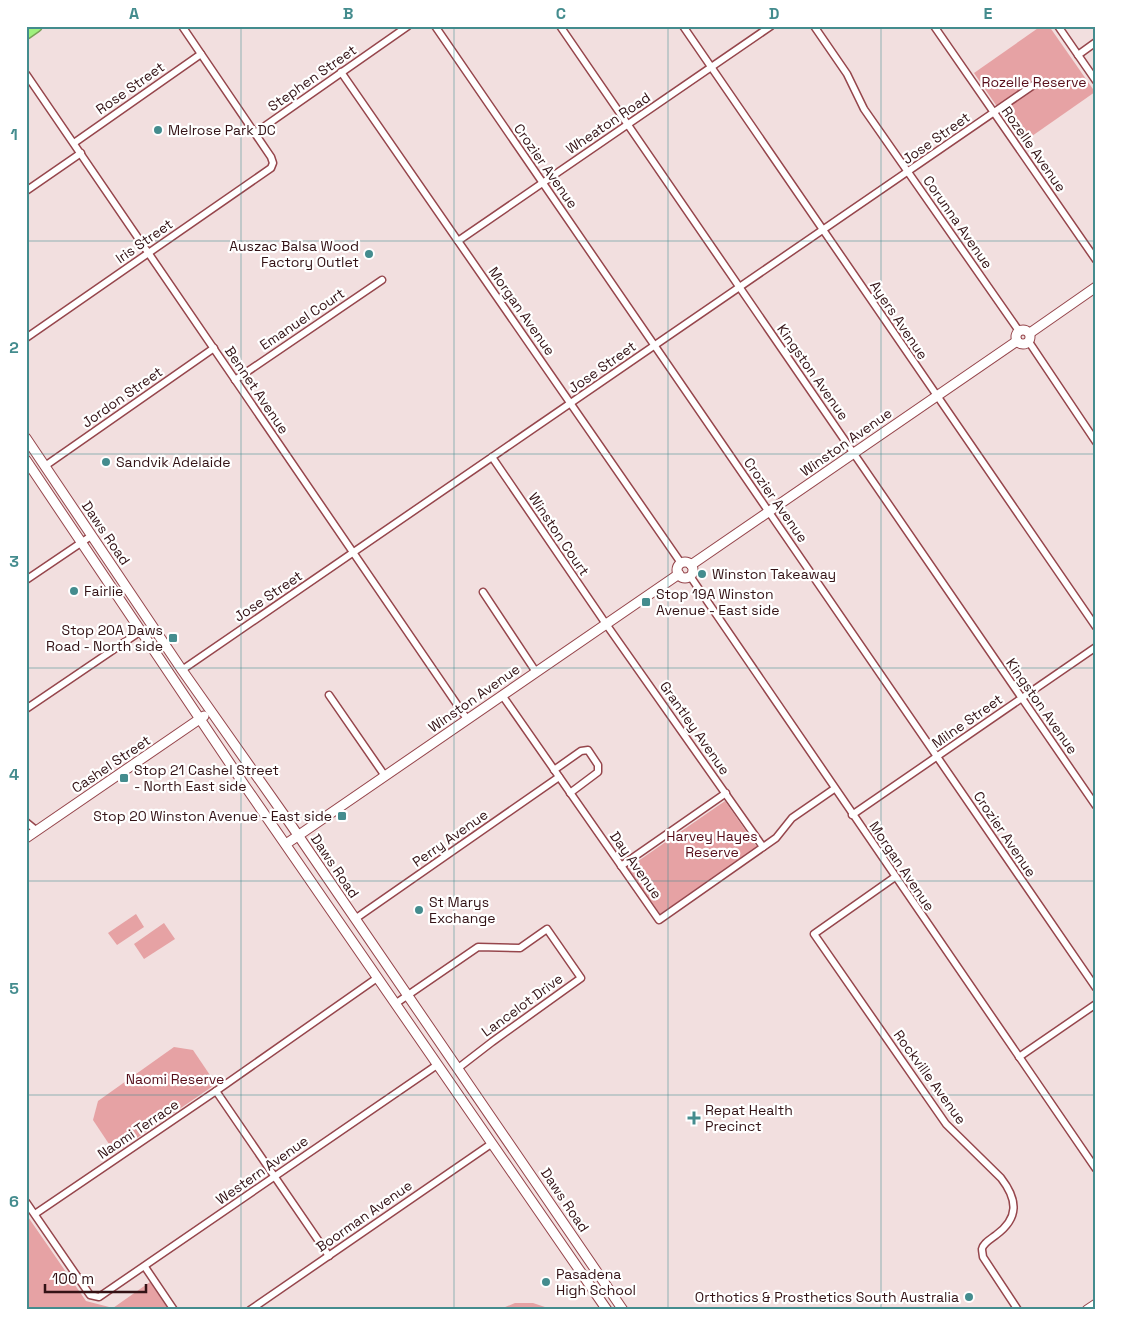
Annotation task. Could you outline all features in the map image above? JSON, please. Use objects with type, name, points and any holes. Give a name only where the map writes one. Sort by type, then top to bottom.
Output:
[{"type":"highway","points":[[26,33],[36,26]]},
{"type":"main road","points":[[1029,338],[1024,330],[1019,331],[1016,335],[1017,341],[1021,344],[1029,338],[1096,287]]},
{"type":"main road","name":"Winston Avenue","points":[[691,565],[1017,341]]},
{"type":"main road","name":"Daws Road","points":[[26,438],[182,670],[458,1068],[617,1304]]},
{"type":"main road","name":"Daws Road","points":[[26,460],[377,978],[607,1310]]},
{"type":"main road","points":[[687,562],[691,565],[693,571],[690,576],[685,578],[679,574],[678,567],[681,563],[687,562]]},
{"type":"main road","name":"Winston Avenue","points":[[286,844],[679,574]]},
{"type":"main road","name":"Cashel Street","points":[[26,838],[211,712]]},
{"type":"main road","points":[[490,1116],[493,1134],[491,1144],[497,1144],[513,1150]]},
{"type":"main road","points":[[566,1252],[573,1237]]},
{"type":"main road","points":[[566,1252],[581,1249]]},
{"type":"main road","points":[[596,1294],[617,1304]]},
{"type":"main road","points":[[1087,1310],[1096,1304]]},
{"type":"street","points":[[182,26],[255,133]]},
{"type":"street","name":"Stephen Street","points":[[255,133],[408,26]]},
{"type":"street","name":"Crozier Avenue","points":[[435,26],[1096,988]]},
{"type":"street","name":"Kingston Avenue","points":[[560,26],[1096,806]]},
{"type":"street","name":"Ayers Avenue","points":[[683,26],[1096,627]]},
{"type":"street","name":"Wheaton Road","points":[[458,241],[771,26]]},
{"type":"street","name":"Corunna Avenue","points":[[814,26],[847,74],[864,109],[1019,331]]},
{"type":"street","name":"Rozelle Avenue","points":[[934,26],[1096,260]]},
{"type":"street","points":[[1058,26],[1096,81]]},
{"type":"street","points":[[1078,55],[1096,42]]},
{"type":"street","name":"Rose Street","points":[[74,143],[201,54]]},
{"type":"street","name":"Morgan Avenue","points":[[341,72],[681,563]]},
{"type":"street","name":"Bennet Avenue","points":[[26,74],[467,720]]},
{"type":"street","name":"Jose Street","points":[[182,670],[1036,84]]},
{"type":"street","name":"Iris Street","points":[[26,338],[271,168],[273,163],[271,157],[255,133]]},
{"type":"street","points":[[26,191],[81,153]]},
{"type":"street","name":"Emanuel Court","points":[[236,380],[382,280]]},
{"type":"street","points":[[1029,338],[1096,442]]},
{"type":"street","name":"Jordon Street","points":[[45,466],[214,348]]},
{"type":"street","name":"Winston Court","points":[[492,457],[606,624]]},
{"type":"street","points":[[26,580],[91,536]]},
{"type":"street","name":"Morgan Avenue","points":[[690,576],[834,789],[1096,1169]]},
{"type":"street","points":[[483,592],[536,672]]},
{"type":"street","name":"Grantley Avenue","points":[[606,624],[763,847]]},
{"type":"street","points":[[26,709],[141,631]]},
{"type":"street","name":"Milne Street","points":[[852,815],[1096,647]]},
{"type":"street","points":[[329,695],[385,776]]},
{"type":"street","name":"Day Avenue","points":[[502,696],[659,920],[776,838],[792,818],[834,789]]},
{"type":"street","points":[[554,770],[581,751],[588,750],[598,765],[598,772],[570,792]]},
{"type":"street","name":"Perry Avenue","points":[[355,919],[559,777]]},
{"type":"street","points":[[621,866],[726,793]]},
{"type":"street","points":[[26,822],[36,831]]},
{"type":"street","name":"Rockville Avenue","points":[[895,878],[814,934],[946,1124],[1009,1188],[1014,1200],[1014,1211],[1010,1223],[987,1242],[982,1251],[983,1257],[1018,1310]]},
{"type":"street","name":"Lancelot Drive","points":[[395,1004],[478,947],[520,948],[547,929],[582,978],[458,1068]]},
{"type":"street","name":"Naomi Terrace","points":[[35,1214],[216,1091],[377,978]]},
{"type":"street","points":[[1019,1057],[1096,1004]]},
{"type":"street","name":"Western Avenue","points":[[35,1214],[90,1294],[96,1297],[102,1296],[437,1065]]},
{"type":"street","points":[[216,1091],[329,1256]]},
{"type":"street","name":"Boorman Avenue","points":[[250,1310],[491,1144]]},
{"type":"street","points":[[26,1202],[35,1214]]},
{"type":"street","points":[[145,1267],[174,1310]]},
{"type":"green space","name":"Rozelle Reserve","points":[[1041,26],[1049,26],[1095,92],[1022,143],[974,73]]},
{"type":"green space","name":"Harvey Hayes Reserve","points":[[725,801],[757,847],[660,914],[628,868]]},
{"type":"green space","points":[[136,914],[144,927],[117,945],[108,933]]},
{"type":"green space","points":[[164,923],[175,939],[144,959],[134,944]]},
{"type":"green space","name":"Naomi Reserve","points":[[174,1047],[193,1050],[216,1084],[115,1153],[93,1120],[98,1101]]},
{"type":"green space","points":[[26,1214],[86,1301],[113,1308],[150,1282],[169,1310],[26,1310]]},
{"type":"green space","points":[[515,1303],[533,1303],[554,1310],[498,1310]]},
{"type":"place","name":"Melrose Park DC","points":[[158,130]]},
{"type":"place","name":"Auszac Balsa Wood Factory Outlet","points":[[369,254]]},
{"type":"place","name":"Sandvik Adelaide","points":[[106,462]]},
{"type":"place","name":"Winston Takeaway","points":[[702,574]]},
{"type":"place","name":"Fairlie","points":[[74,591]]},
{"type":"place","name":"Stop 19A Winston Avenue - East side","points":[[646,602]]},
{"type":"place","name":"Stop 20A Daws Road - North side","points":[[173,638]]},
{"type":"place","name":"Stop 21 Cashel Street - North East side","points":[[124,778]]},
{"type":"place","name":"Stop 20 Winston Avenue - East side","points":[[342,816]]},
{"type":"place","name":"St Marys Exchange","points":[[419,910]]},
{"type":"place","name":"Repat Health Precinct","points":[[694,1118]]},
{"type":"place","name":"Pasadena High School","points":[[546,1282]]},
{"type":"place","name":"Orthotics & Prosthetics South Australia","points":[[969,1297]]}]
